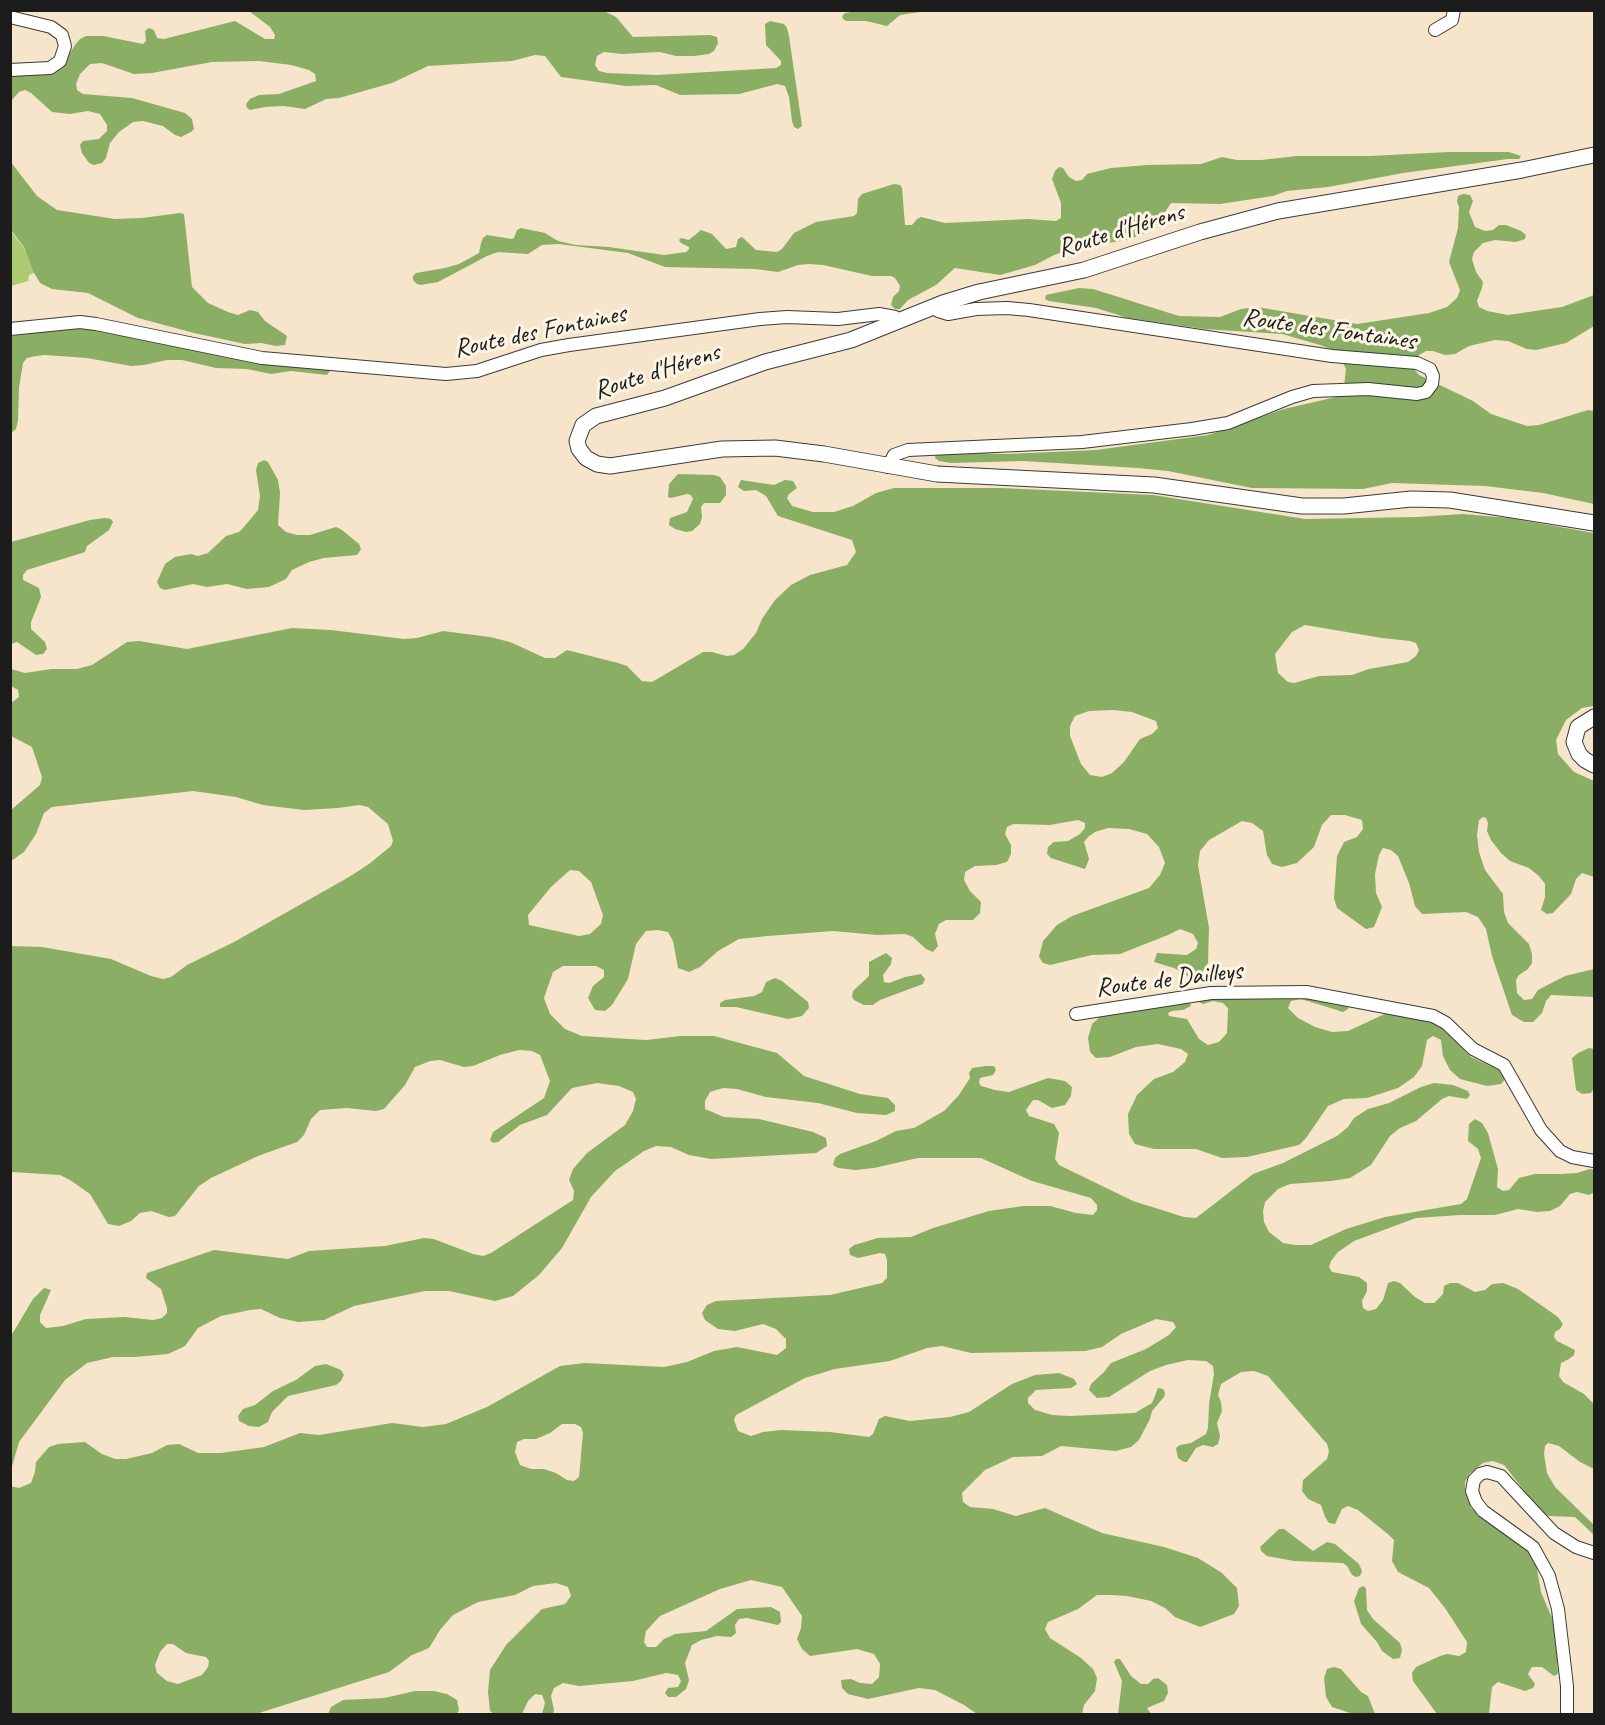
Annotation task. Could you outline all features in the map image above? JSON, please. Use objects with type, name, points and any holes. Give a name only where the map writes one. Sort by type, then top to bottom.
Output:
[{"type":"main road","name":"Route d'Hérens","points":[[1594,154],[1512,172],[1311,204],[1269,213],[1200,232],[1084,270],[990,289],[936,306],[840,343],[738,370],[665,398],[596,416],[583,425],[577,437],[579,449],[586,458],[597,464],[610,466],[722,449],[766,448],[833,456],[927,473],[1148,484],[1302,506],[1344,506],[1411,499],[1446,500],[1594,523]]},
{"type":"main road","points":[[1594,717],[1578,727],[1574,742],[1579,754],[1594,765]]},
{"type":"street","points":[[1435,30],[1452,20],[1454,10]]},
{"type":"street","points":[[10,17],[51,27],[62,35],[65,46],[60,62],[50,68],[10,70]]},
{"type":"street","name":"Route des Fontaines","points":[[888,467],[894,454],[908,450],[1082,442],[1228,423],[1292,397],[1314,391],[1368,389],[1423,393],[1430,388],[1433,376],[1430,369],[1417,363],[1332,356],[1029,310],[976,309],[948,314],[938,311],[936,306]]},
{"type":"street","name":"Route des Fontaines","points":[[10,329],[42,324],[88,323],[262,358],[446,374],[477,371],[560,346],[742,321],[787,318],[838,319],[879,314],[895,317],[899,322]]},
{"type":"street","name":"Route de Dailleys","points":[[1076,1014],[1212,993],[1306,992],[1433,1016],[1446,1023],[1473,1049],[1504,1065],[1541,1130],[1560,1151],[1572,1157],[1594,1161]]},
{"type":"street","points":[[1567,1714],[1567,1686],[1558,1609],[1549,1576],[1533,1547],[1483,1511],[1472,1491],[1474,1480],[1480,1474],[1487,1472],[1501,1476],[1549,1529],[1569,1543],[1594,1553]]},
{"type":"green space","points":[[602,10],[616,17],[633,37],[710,35],[717,37],[718,43],[714,51],[709,54],[694,56],[676,56],[660,52],[622,54],[604,52],[597,56],[595,65],[599,71],[607,73],[657,75],[776,68],[781,65],[781,61],[766,45],[765,24],[770,21],[784,24],[789,36],[802,126],[798,129],[794,127],[785,86],[777,84],[739,94],[680,95],[656,85],[626,86],[561,77],[545,56],[535,55],[512,61],[428,66],[392,83],[339,98],[326,99],[305,109],[284,106],[250,110],[247,108],[246,104],[250,99],[259,95],[279,94],[316,81],[315,74],[309,70],[291,65],[259,61],[212,62],[134,74],[102,63],[90,64],[80,74],[76,84],[77,90],[83,94],[132,98],[185,113],[192,119],[194,129],[181,137],[163,126],[143,121],[133,122],[119,132],[110,143],[106,158],[102,163],[94,165],[89,163],[82,153],[80,145],[83,141],[99,139],[107,131],[107,125],[100,114],[88,111],[70,114],[52,112],[25,90],[19,92],[11,101],[11,76],[63,64],[75,45],[86,36],[103,36],[143,44],[146,41],[145,31],[149,28],[154,30],[157,38],[164,39],[235,21],[265,39],[274,39],[275,35],[270,27],[249,11]]},
{"type":"green space","points":[[927,11],[900,15],[887,26],[843,19],[842,16],[845,13]]},
{"type":"green space","points":[[1509,152],[1521,156],[1519,159],[1403,173],[1220,204],[1171,203],[1157,224],[1147,232],[1130,239],[1069,250],[1035,265],[1000,275],[955,268],[936,285],[908,300],[900,309],[895,309],[891,305],[900,286],[891,276],[872,276],[809,264],[778,272],[755,269],[665,267],[628,253],[559,244],[542,245],[528,254],[498,252],[438,282],[421,285],[413,280],[416,273],[459,264],[479,253],[483,238],[487,235],[512,239],[517,230],[521,228],[545,233],[558,241],[576,245],[664,255],[686,252],[689,247],[679,240],[681,238],[689,240],[701,230],[712,234],[726,249],[736,247],[738,239],[742,237],[756,250],[777,252],[794,233],[816,222],[854,216],[857,213],[858,199],[862,194],[894,184],[902,188],[905,225],[912,225],[921,217],[945,223],[1028,219],[1056,221],[1061,218],[1061,203],[1052,179],[1059,167],[1076,181],[1082,180],[1087,174],[1111,168],[1201,164],[1222,157],[1237,160],[1261,160],[1297,156],[1369,156]]},
{"type":"green space","points":[[10,161],[37,196],[57,210],[115,219],[184,214],[192,287],[208,303],[228,312],[238,315],[250,310],[258,312],[265,321],[287,336],[285,345],[245,344],[194,333],[138,318],[88,293],[52,289],[40,283],[24,247],[11,230]]},
{"type":"green space","points":[[1470,195],[1473,201],[1469,212],[1475,227],[1485,231],[1493,230],[1499,225],[1506,225],[1526,235],[1525,239],[1516,242],[1495,240],[1483,243],[1474,252],[1472,259],[1476,272],[1483,282],[1477,301],[1479,307],[1508,315],[1562,307],[1594,295],[1594,326],[1566,343],[1536,350],[1527,349],[1508,341],[1495,340],[1469,346],[1455,354],[1445,355],[1426,351],[1419,355],[1414,365],[1415,370],[1419,375],[1473,401],[1491,414],[1527,426],[1539,425],[1588,410],[1594,411],[1594,504],[1543,493],[1485,486],[1392,483],[1363,489],[1252,488],[1168,471],[1138,468],[1023,461],[951,463],[935,458],[936,452],[1007,454],[1096,450],[1208,435],[1284,409],[1336,397],[1344,386],[1346,369],[1337,351],[1320,345],[1282,334],[1204,329],[1128,318],[1096,308],[1049,301],[1045,299],[1046,295],[1079,288],[1093,289],[1179,316],[1220,317],[1241,309],[1257,307],[1357,324],[1429,313],[1447,307],[1457,298],[1460,290],[1449,262],[1458,228],[1458,196]]},
{"type":"green space","points":[[10,230],[24,248],[34,273],[29,275],[28,281],[11,286]]},
{"type":"green space","points":[[67,328],[107,331],[144,340],[330,371],[327,375],[291,371],[271,374],[247,369],[216,368],[182,360],[131,366],[87,358],[36,356],[27,358],[23,363],[19,388],[18,420],[16,429],[11,433],[11,336]]},
{"type":"green space","points":[[264,460],[268,462],[278,480],[280,493],[278,525],[286,532],[297,535],[310,535],[336,527],[359,544],[361,549],[357,555],[309,562],[292,570],[286,579],[269,587],[247,589],[227,584],[207,587],[193,584],[165,590],[160,588],[157,582],[165,564],[175,557],[208,553],[226,536],[239,532],[258,510],[260,496],[256,470],[258,463]]},
{"type":"green space","points":[[678,474],[714,475],[720,477],[726,486],[726,495],[720,503],[704,503],[701,507],[700,524],[692,531],[686,532],[669,525],[670,518],[687,512],[693,499],[687,494],[668,497],[669,484]]},
{"type":"green space","points":[[741,480],[774,485],[785,480],[793,481],[797,488],[787,498],[792,506],[813,512],[834,512],[853,506],[876,493],[894,488],[1001,488],[1153,495],[1305,519],[1463,514],[1509,518],[1594,533],[1594,706],[1582,708],[1566,720],[1556,740],[1558,754],[1574,772],[1594,781],[1594,877],[1582,873],[1576,879],[1571,894],[1553,913],[1547,914],[1541,910],[1545,897],[1545,884],[1529,868],[1510,861],[1501,853],[1487,831],[1486,818],[1479,820],[1477,835],[1479,852],[1485,870],[1503,894],[1504,912],[1508,923],[1529,944],[1532,954],[1532,963],[1516,980],[1517,993],[1524,1000],[1532,999],[1538,990],[1565,976],[1594,969],[1594,997],[1551,995],[1542,1013],[1533,1022],[1524,1022],[1512,1015],[1492,956],[1486,929],[1478,917],[1466,912],[1422,914],[1415,906],[1398,856],[1391,850],[1383,848],[1379,855],[1375,874],[1376,893],[1382,907],[1374,927],[1366,929],[1337,908],[1334,898],[1337,856],[1344,842],[1357,837],[1363,829],[1362,820],[1345,815],[1331,815],[1322,825],[1314,847],[1297,863],[1282,867],[1272,864],[1267,855],[1263,831],[1252,823],[1242,821],[1209,840],[1200,851],[1198,865],[1209,928],[1208,963],[1201,974],[1188,976],[1174,968],[1154,962],[1157,953],[1187,955],[1196,949],[1198,943],[1193,934],[1180,929],[1120,954],[1092,955],[1050,965],[1043,963],[1039,957],[1043,941],[1057,925],[1072,916],[1149,888],[1160,875],[1165,863],[1159,847],[1147,834],[1129,829],[1108,828],[1095,832],[1084,842],[1089,859],[1085,869],[1051,858],[1047,854],[1048,847],[1054,842],[1068,841],[1085,828],[1085,823],[1078,820],[1050,825],[1013,824],[1007,827],[1005,834],[1011,845],[1011,854],[1007,862],[975,866],[965,872],[964,880],[970,891],[981,902],[980,913],[973,920],[946,920],[939,924],[935,934],[938,946],[933,952],[913,937],[905,934],[877,935],[833,931],[768,936],[739,939],[718,951],[700,967],[689,972],[678,968],[673,941],[668,932],[646,931],[636,944],[628,979],[612,1005],[605,1011],[595,1010],[588,998],[593,986],[604,977],[604,970],[596,966],[563,966],[553,972],[544,998],[550,1014],[565,1029],[582,1036],[646,1040],[681,1036],[714,1036],[777,1053],[804,1076],[860,1094],[888,1098],[895,1105],[895,1111],[886,1115],[857,1113],[818,1103],[766,1097],[737,1089],[723,1088],[710,1092],[705,1101],[705,1109],[724,1117],[759,1119],[813,1132],[826,1138],[827,1146],[816,1153],[711,1159],[689,1155],[671,1147],[656,1146],[644,1151],[615,1171],[591,1197],[562,1248],[539,1275],[513,1296],[495,1301],[449,1291],[425,1291],[354,1306],[324,1320],[298,1322],[280,1318],[261,1309],[250,1310],[221,1316],[198,1328],[185,1346],[168,1354],[113,1357],[87,1363],[65,1380],[19,1442],[11,1470],[11,1336],[33,1299],[44,1288],[51,1290],[40,1315],[40,1322],[46,1328],[86,1319],[125,1317],[153,1320],[162,1318],[167,1313],[167,1308],[161,1289],[146,1278],[147,1273],[214,1250],[288,1259],[309,1251],[385,1246],[424,1238],[434,1239],[483,1256],[573,1200],[574,1191],[569,1180],[573,1169],[587,1153],[625,1125],[633,1111],[636,1099],[633,1092],[619,1086],[597,1083],[572,1088],[547,1115],[520,1125],[498,1142],[493,1143],[490,1140],[493,1132],[544,1098],[550,1081],[540,1055],[532,1051],[519,1050],[464,1067],[440,1060],[430,1061],[415,1067],[405,1085],[384,1109],[376,1111],[347,1108],[320,1110],[311,1119],[304,1135],[297,1142],[258,1156],[211,1178],[199,1186],[175,1216],[169,1217],[151,1211],[140,1213],[131,1221],[119,1226],[108,1224],[90,1194],[60,1175],[11,1172],[11,946],[42,947],[111,959],[151,976],[163,979],[171,977],[187,965],[234,942],[349,877],[391,846],[393,841],[388,824],[368,807],[359,805],[304,810],[263,805],[236,797],[193,791],[52,807],[44,813],[36,834],[24,852],[11,861],[11,810],[40,785],[42,777],[32,747],[11,736],[11,703],[19,697],[18,690],[11,686],[11,669],[25,673],[51,669],[77,669],[92,665],[127,642],[139,641],[187,649],[292,628],[331,630],[404,639],[443,631],[510,642],[545,658],[555,658],[567,650],[627,666],[642,681],[652,682],[703,652],[734,655],[743,649],[756,633],[775,600],[791,585],[810,575],[847,565],[856,552],[852,540],[778,516],[766,496],[756,490],[744,491],[738,487]],"holes":[[[1305,625],[1410,641],[1416,643],[1419,650],[1416,656],[1408,662],[1369,669],[1352,675],[1319,676],[1294,683],[1288,682],[1278,673],[1275,654],[1292,632]],[[1089,711],[1132,712],[1156,721],[1158,728],[1152,734],[1140,739],[1124,762],[1112,773],[1102,777],[1090,775],[1081,764],[1070,736],[1070,726],[1075,716]],[[570,870],[579,871],[591,882],[603,915],[601,924],[590,934],[579,936],[529,925],[528,915],[551,887]]]},
{"type":"green space","points":[[105,518],[113,522],[109,530],[87,546],[85,552],[27,570],[23,575],[23,580],[39,588],[41,597],[31,622],[31,629],[45,642],[47,649],[43,654],[36,655],[17,642],[11,644],[11,542]]},
{"type":"green space","points":[[886,953],[892,958],[891,964],[883,975],[884,982],[889,983],[921,974],[925,979],[923,984],[880,1000],[873,1005],[864,1005],[854,1000],[853,991],[869,976],[869,962]]},
{"type":"green space","points":[[775,978],[808,1002],[809,1008],[802,1016],[788,1019],[736,1007],[720,1007],[720,1003],[725,1000],[754,996],[762,992],[766,982]]},
{"type":"green space","points":[[1271,988],[1349,1006],[1343,1012],[1301,999],[1291,1001],[1288,1008],[1298,1018],[1315,1027],[1332,1032],[1348,1031],[1389,1012],[1407,1014],[1438,1024],[1471,1057],[1505,1073],[1506,1078],[1501,1084],[1487,1086],[1460,1079],[1450,1070],[1443,1056],[1441,1040],[1433,1036],[1427,1040],[1422,1066],[1414,1077],[1398,1088],[1367,1098],[1344,1099],[1328,1106],[1299,1145],[1247,1157],[1222,1158],[1196,1149],[1154,1149],[1135,1144],[1129,1134],[1128,1114],[1137,1095],[1154,1079],[1173,1072],[1185,1062],[1188,1054],[1181,1049],[1158,1044],[1136,1047],[1110,1057],[1096,1058],[1090,1052],[1088,1038],[1092,1024],[1102,1015],[1149,1009],[1184,1000],[1191,1006],[1183,1010],[1172,1011],[1168,1013],[1169,1016],[1187,1019],[1199,1039],[1208,1045],[1219,1042],[1227,1033],[1228,1008],[1223,1003],[1213,1001],[1203,1004],[1197,1001]]},
{"type":"green space","points":[[1589,1048],[1594,1049],[1594,1088],[1591,1093],[1582,1094],[1576,1090],[1572,1058]]},
{"type":"green space","points":[[994,1066],[996,1070],[993,1075],[980,1078],[979,1083],[981,1086],[1009,1092],[1048,1078],[1065,1081],[1072,1087],[1071,1096],[1065,1105],[1052,1108],[1038,1100],[1033,1100],[1026,1110],[1029,1116],[1054,1124],[1059,1133],[1055,1159],[1059,1165],[1133,1201],[1184,1217],[1196,1218],[1253,1174],[1283,1163],[1337,1136],[1348,1127],[1354,1118],[1368,1109],[1389,1103],[1434,1083],[1453,1085],[1468,1091],[1470,1095],[1467,1099],[1449,1096],[1442,1099],[1416,1121],[1400,1128],[1390,1136],[1371,1165],[1350,1178],[1290,1184],[1278,1189],[1265,1202],[1264,1222],[1269,1232],[1283,1243],[1295,1245],[1311,1245],[1346,1229],[1385,1217],[1461,1204],[1467,1199],[1481,1158],[1478,1149],[1468,1141],[1469,1124],[1475,1119],[1482,1123],[1488,1133],[1498,1169],[1497,1187],[1503,1191],[1509,1190],[1519,1178],[1535,1174],[1577,1173],[1594,1170],[1593,1193],[1589,1195],[1577,1192],[1570,1194],[1560,1206],[1550,1211],[1537,1212],[1518,1209],[1495,1215],[1416,1218],[1354,1241],[1338,1252],[1329,1267],[1332,1272],[1359,1277],[1367,1283],[1367,1291],[1362,1301],[1363,1308],[1368,1311],[1376,1309],[1383,1300],[1388,1283],[1394,1281],[1400,1283],[1425,1303],[1434,1303],[1443,1294],[1444,1286],[1450,1283],[1458,1283],[1475,1292],[1485,1290],[1492,1284],[1503,1283],[1518,1289],[1558,1317],[1563,1324],[1555,1332],[1554,1337],[1557,1341],[1575,1350],[1574,1355],[1561,1363],[1559,1376],[1563,1382],[1584,1394],[1594,1404],[1594,1469],[1580,1462],[1559,1446],[1548,1443],[1544,1454],[1547,1473],[1555,1487],[1594,1525],[1594,1535],[1575,1517],[1549,1516],[1541,1512],[1504,1465],[1493,1461],[1483,1463],[1469,1474],[1465,1482],[1465,1492],[1471,1508],[1527,1550],[1536,1563],[1541,1592],[1555,1625],[1558,1674],[1554,1676],[1542,1667],[1532,1667],[1528,1674],[1535,1684],[1533,1688],[1525,1691],[1498,1682],[1492,1687],[1489,1714],[1437,1714],[1413,1681],[1412,1673],[1416,1667],[1440,1656],[1447,1654],[1459,1656],[1466,1652],[1467,1642],[1429,1588],[1398,1572],[1392,1561],[1394,1540],[1389,1535],[1358,1510],[1348,1506],[1342,1509],[1335,1524],[1329,1523],[1321,1505],[1308,1499],[1302,1491],[1303,1480],[1327,1459],[1329,1451],[1327,1444],[1268,1376],[1254,1371],[1241,1372],[1221,1384],[1218,1395],[1222,1411],[1217,1423],[1220,1436],[1218,1444],[1213,1447],[1203,1445],[1196,1448],[1187,1462],[1178,1458],[1176,1448],[1191,1443],[1206,1434],[1214,1374],[1213,1366],[1206,1361],[1188,1360],[1166,1365],[1150,1371],[1109,1397],[1097,1398],[1089,1390],[1091,1384],[1111,1363],[1146,1349],[1169,1335],[1176,1327],[1173,1322],[1156,1319],[1121,1334],[1102,1347],[1085,1351],[971,1353],[942,1346],[927,1348],[890,1361],[835,1369],[805,1378],[736,1415],[734,1420],[738,1431],[751,1436],[781,1430],[830,1432],[869,1437],[873,1434],[879,1419],[885,1416],[910,1421],[950,1417],[969,1412],[1012,1384],[1035,1375],[1059,1373],[1074,1379],[1077,1384],[1071,1388],[1036,1390],[1028,1398],[1028,1403],[1035,1410],[1052,1415],[1135,1413],[1152,1403],[1158,1388],[1163,1389],[1164,1397],[1152,1411],[1139,1440],[1131,1447],[1116,1451],[1061,1446],[1042,1456],[1013,1457],[985,1470],[962,1493],[963,1502],[970,1507],[993,1509],[1016,1516],[1045,1508],[1102,1533],[1164,1547],[1198,1558],[1222,1573],[1237,1588],[1239,1606],[1234,1614],[1200,1627],[1175,1617],[1165,1608],[1151,1601],[1111,1595],[1097,1595],[1078,1609],[1048,1622],[1045,1629],[1050,1638],[1081,1658],[1093,1669],[1097,1678],[1095,1691],[1084,1705],[1082,1714],[977,1714],[935,1690],[919,1688],[868,1699],[848,1694],[842,1688],[841,1680],[851,1679],[860,1683],[872,1684],[879,1677],[880,1664],[874,1654],[857,1649],[810,1656],[802,1649],[797,1639],[802,1616],[782,1587],[751,1580],[720,1589],[660,1616],[646,1631],[644,1642],[647,1647],[656,1647],[664,1639],[675,1634],[706,1631],[737,1609],[771,1607],[780,1612],[781,1622],[778,1625],[747,1618],[739,1619],[735,1625],[736,1633],[731,1637],[717,1636],[692,1645],[685,1663],[689,1680],[686,1689],[676,1697],[668,1697],[665,1693],[668,1688],[678,1687],[681,1681],[678,1675],[666,1673],[633,1681],[579,1686],[563,1683],[554,1688],[551,1696],[553,1714],[542,1714],[545,1703],[542,1695],[535,1694],[528,1701],[522,1714],[494,1714],[490,1711],[488,1692],[490,1670],[506,1645],[542,1609],[565,1604],[571,1596],[568,1587],[556,1583],[533,1586],[515,1595],[478,1602],[453,1615],[429,1648],[412,1655],[389,1672],[259,1713],[11,1714],[10,1486],[19,1488],[31,1483],[36,1462],[49,1447],[85,1442],[102,1454],[115,1459],[152,1453],[167,1445],[179,1444],[198,1453],[221,1453],[264,1447],[300,1433],[319,1435],[392,1423],[423,1427],[446,1424],[487,1407],[560,1366],[585,1363],[664,1367],[687,1362],[714,1351],[737,1347],[777,1355],[786,1348],[786,1339],[776,1329],[763,1324],[735,1331],[718,1329],[705,1320],[702,1313],[707,1305],[716,1301],[830,1295],[882,1283],[887,1278],[885,1254],[858,1258],[850,1255],[849,1249],[854,1245],[878,1238],[911,1237],[989,1211],[1023,1206],[1050,1206],[1093,1215],[1097,1210],[1097,1205],[1091,1198],[1032,1181],[981,1158],[918,1158],[855,1170],[838,1168],[833,1165],[835,1158],[840,1154],[896,1131],[914,1128],[944,1111],[959,1095],[970,1078],[969,1073],[972,1068]],"holes":[[[562,1424],[575,1424],[581,1427],[583,1433],[579,1477],[574,1481],[567,1480],[544,1469],[531,1469],[520,1465],[515,1452],[517,1442],[524,1439],[536,1439]],[[167,1644],[173,1644],[186,1653],[206,1657],[209,1661],[208,1667],[202,1675],[178,1684],[167,1681],[157,1673],[155,1665],[160,1652]]]},
{"type":"green space","points":[[326,1364],[341,1370],[344,1375],[336,1385],[288,1396],[272,1412],[268,1422],[259,1427],[249,1426],[239,1421],[238,1416],[243,1409],[255,1405],[273,1391],[296,1380],[315,1366]]},
{"type":"green space","points":[[1279,1529],[1284,1529],[1313,1551],[1327,1542],[1335,1544],[1359,1564],[1362,1571],[1360,1576],[1352,1575],[1343,1563],[1294,1561],[1267,1556],[1260,1547]]},
{"type":"green space","points":[[1363,1586],[1366,1588],[1367,1610],[1373,1619],[1400,1643],[1402,1650],[1400,1658],[1393,1659],[1382,1651],[1361,1624],[1354,1601],[1359,1588]]},
{"type":"green space","points":[[1120,1659],[1131,1676],[1141,1684],[1148,1684],[1158,1678],[1167,1685],[1168,1693],[1164,1701],[1147,1708],[1151,1714],[1118,1714],[1122,1681],[1114,1662]]},
{"type":"green space","points":[[1334,1667],[1341,1669],[1361,1692],[1368,1696],[1375,1714],[1353,1714],[1332,1707],[1326,1697],[1324,1678],[1327,1669]]},
{"type":"green space","points":[[415,1691],[447,1694],[457,1700],[459,1710],[457,1714],[328,1714],[331,1707],[343,1700],[384,1698]]}]
